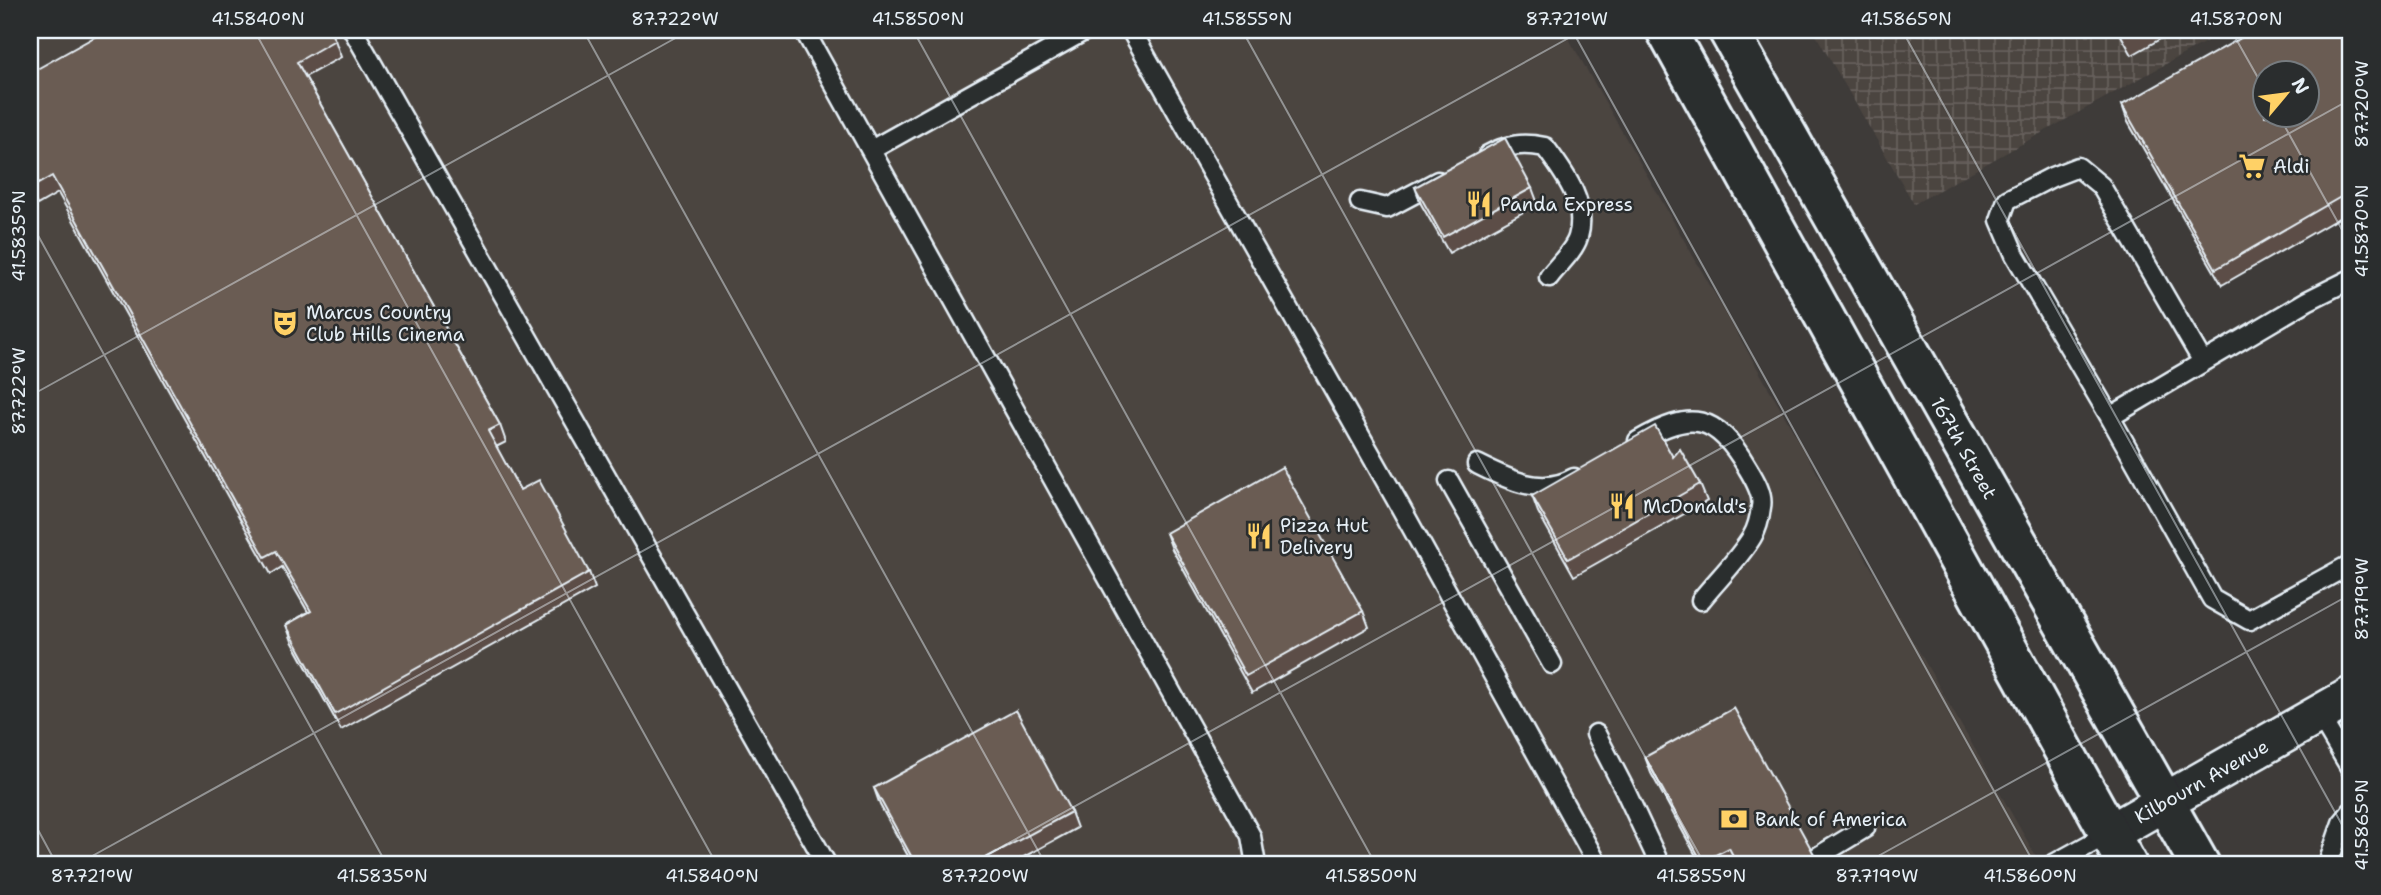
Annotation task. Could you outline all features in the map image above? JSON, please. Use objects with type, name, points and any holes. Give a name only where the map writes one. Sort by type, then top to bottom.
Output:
[{"type":"main road","points":[[1666,30],[2118,849]]},
{"type":"main road","name":"167th Street","points":[[1728,30],[2200,865]]},
{"type":"street","name":"Kilbourn Avenue","points":[[2118,849],[2165,802],[2351,696]]},
{"type":"lane","points":[[353,30],[827,865]]},
{"type":"lane","points":[[804,30],[1251,836],[1256,865]]},
{"type":"lane","points":[[871,150],[1086,30]]},
{"type":"lane","points":[[1131,30],[1401,508],[1598,865]]},
{"type":"lane","points":[[1476,161],[1499,149],[1523,143],[1545,147],[1561,169],[1582,213],[1578,239],[1549,277]]},
{"type":"lane","points":[[2203,362],[2101,186],[2094,179],[2078,167],[2052,177],[2007,201],[2000,220],[2015,255],[2212,599],[2249,620],[2351,565]]},
{"type":"lane","points":[[1360,202],[1387,208],[1454,172]]},
{"type":"lane","points":[[2110,417],[2307,301],[2351,279]]},
{"type":"lane","points":[[1622,450],[1656,430],[1694,420],[1717,428],[1734,444],[1755,479],[1762,503],[1753,536],[1701,600]]},
{"type":"lane","points":[[1477,464],[1524,485],[1564,484],[1587,471]]},
{"type":"lane","points":[[1449,481],[1552,664]]},
{"type":"lane","points":[[2319,715],[2351,769]]},
{"type":"lane","points":[[1596,734],[1660,865]]},
{"type":"lane","points":[[2332,865],[2329,861],[2342,823],[2351,812]]},
{"type":"lane","points":[[1804,865],[1865,828]]},
{"type":"lane","name":"Kilbourn Avenue","points":[[2052,865],[2118,849]]},
{"type":"shaded area","points":[[30,30],[1564,30],[2041,865],[30,865]]},
{"type":"shaded area","points":[[1813,30],[2227,30],[1914,204]]},
{"type":"building","name":"Marcus Country Club Hills Cinema","points":[[107,30],[329,30],[335,40],[297,62],[500,425],[488,431],[520,490],[539,480],[589,572],[335,714],[286,625],[311,611],[276,551],[265,557],[52,176],[31,188],[30,186],[30,73]]},
{"type":"building","name":"Aldi","points":[[2255,30],[2351,30],[2351,191],[2216,269],[2122,105]]},
{"type":"building","name":"Panda Express","points":[[1505,138],[1532,188],[1443,237],[1415,187]]},
{"type":"building","name":"McDonald's","points":[[1655,426],[1673,457],[1680,449],[1700,484],[1568,559],[1532,496]]},
{"type":"building","points":[[1282,467],[1363,611],[1246,676],[1166,533]]},
{"type":"building","name":"Bank of America","points":[[1734,708],[1820,865],[1738,865],[1729,848],[1702,862],[1645,757]]},
{"type":"building","points":[[1016,710],[1071,812],[973,865],[916,865],[874,788]]},
{"type":"place","name":"Aldi","points":[[2252,166]]},
{"type":"place","name":"Panda Express","points":[[1479,204]]},
{"type":"place","name":"Marcus Country Club Hills Cinema","points":[[285,323]]},
{"type":"place","name":"McDonald's","points":[[1622,506]]},
{"type":"place","name":"Pizza Hut Delivery","points":[[1259,536]]},
{"type":"place","name":"Bank of America","points":[[1734,819]]}]
